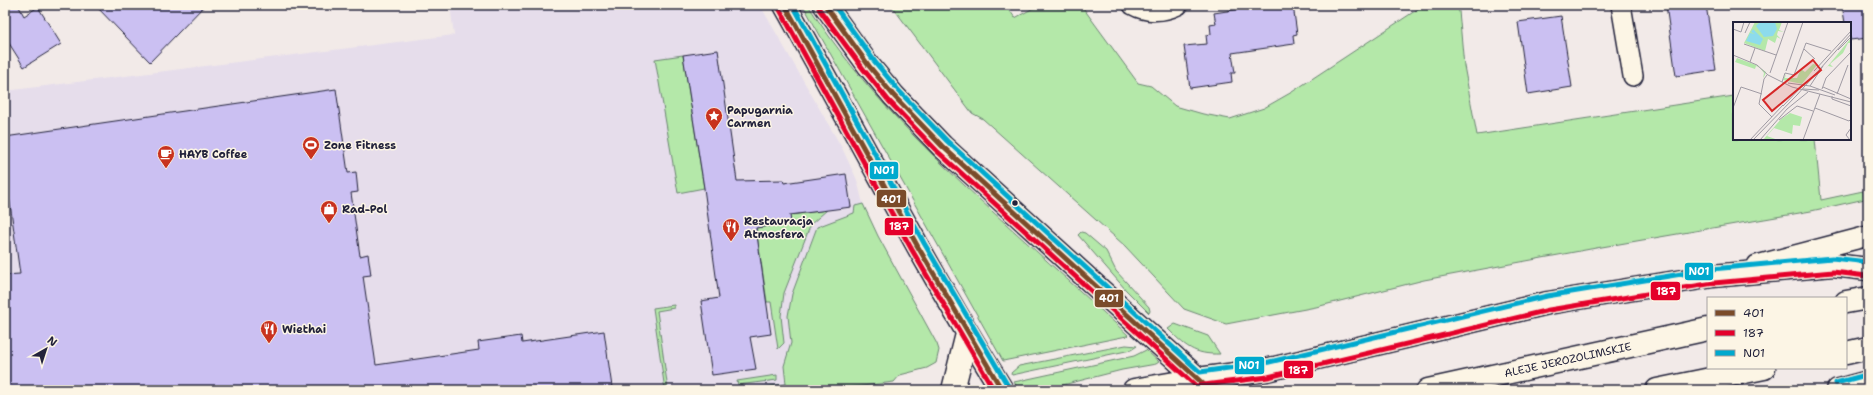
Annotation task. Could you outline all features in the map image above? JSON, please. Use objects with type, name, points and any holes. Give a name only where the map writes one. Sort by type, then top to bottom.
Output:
[{"type":"main road","points":[[785,5],[868,153],[905,226],[967,334],[1002,390]]},
{"type":"main road","points":[[825,5],[874,72],[894,96],[942,146],[1204,384]]},
{"type":"main road","points":[[1134,390],[1204,384],[1548,303],[1713,276],[1833,265],[1868,269]]},
{"type":"main road","points":[[1847,302],[1868,298]]},
{"type":"main road","name":"ALEJE JEROZOLIMSKIE","points":[[1428,390],[1707,329]]},
{"type":"main road","points":[[953,390],[967,334]]},
{"type":"main road","points":[[1847,353],[1868,348]]},
{"type":"main road","points":[[1657,390],[1759,369]]},
{"type":"main road","points":[[1838,390],[1868,382]]},
{"type":"street","points":[[1133,5],[1139,9],[1154,10],[1169,9],[1178,5]]},
{"type":"street","points":[[1621,5],[1633,76]]},
{"type":"street","points":[[1713,276],[1868,236]]},
{"type":"shaded area","points":[[450,5],[760,5],[842,148],[857,180],[863,204],[878,236],[937,344],[939,350],[936,363],[927,368],[900,375],[894,382],[830,390],[23,390],[5,273],[5,91],[454,35]]},
{"type":"green space","points":[[803,5],[808,5],[851,65],[924,147],[1128,335],[1127,336],[1003,361]]},
{"type":"green space","points":[[891,5],[1006,5],[1015,18],[1039,5],[1081,5],[1138,83],[1151,86],[1175,106],[1203,114],[1230,119],[1264,108],[1292,92],[1424,5],[1453,5],[1459,11],[1464,66],[1477,135],[1733,96],[1733,140],[1815,140],[1821,200],[1863,191],[1865,199],[1811,211],[1596,248],[1424,280],[1316,307],[1226,324],[1184,309],[1125,246],[983,119],[972,113]]},
{"type":"green space","points":[[683,55],[704,188],[678,193],[655,59]]},
{"type":"green space","points":[[863,204],[878,236],[937,344],[939,350],[936,363],[927,368],[900,375],[894,382],[830,390],[740,390],[786,384],[784,366],[791,343],[788,316],[792,294],[817,227],[854,213],[855,206]]},
{"type":"green space","points":[[827,210],[811,224],[784,293],[781,316],[784,343],[778,349],[771,302],[767,302],[756,228],[790,215]]},
{"type":"green space","points":[[1081,232],[1085,233],[1106,251],[1116,271],[1149,307],[1149,313],[1126,290],[1078,235]]},
{"type":"green space","points":[[674,305],[674,308],[657,311],[668,390],[665,390],[653,308]]},
{"type":"green space","points":[[1175,324],[1208,336],[1220,354],[1203,353],[1185,345],[1168,329]]},
{"type":"green space","points":[[1126,345],[1137,346],[1131,350],[1012,375],[1011,373],[1019,366]]},
{"type":"green space","points":[[1146,350],[1159,362],[1156,364],[1122,370],[1043,390],[1019,390],[1014,382],[1134,356]]},
{"type":"green space","points":[[777,375],[777,380],[738,385],[737,381]]},
{"type":"building","points":[[5,5],[18,5],[24,16],[38,7],[61,44],[24,67],[5,37]]},
{"type":"building","points":[[95,5],[205,5],[150,62]]},
{"type":"building","points":[[1266,5],[1293,5],[1297,34],[1293,35],[1294,44],[1232,53],[1235,73],[1231,73],[1232,82],[1190,88],[1184,46],[1207,44],[1206,35],[1211,34],[1210,25],[1216,24],[1214,13]]},
{"type":"building","points":[[1666,5],[1706,5],[1716,70],[1676,76]]},
{"type":"building","points":[[1842,5],[1868,5],[1868,38],[1851,40],[1851,22],[1845,22]]},
{"type":"building","points":[[1561,16],[1572,87],[1528,94],[1518,22]]},
{"type":"building","points":[[718,50],[737,181],[783,180],[784,183],[846,174],[851,207],[790,215],[791,223],[756,228],[771,334],[750,337],[756,369],[712,375],[701,301],[719,298],[704,188],[683,55]]},
{"type":"building","points":[[336,89],[348,173],[356,172],[358,192],[351,193],[360,256],[368,254],[371,275],[363,276],[376,365],[479,350],[478,342],[521,336],[522,343],[604,331],[612,387],[591,390],[5,390],[5,275],[20,274],[5,168],[5,137]]},
{"type":"transit line","name":"401","points":[[785,5],[918,247],[1002,390]]},
{"type":"transit line","name":"N01","points":[[793,5],[924,243],[1008,386]]},
{"type":"transit line","name":"401","points":[[825,5],[869,66],[894,96],[942,146],[1210,390]]},
{"type":"transit line","name":"N01","points":[[834,5],[875,62],[899,91],[947,141],[1200,372],[1265,363],[1547,296],[1712,269],[1832,258],[1868,262]]},
{"type":"transit line","name":"187","points":[[779,8],[912,250],[994,390]]},
{"type":"transit line","name":"187","points":[[819,9],[889,101],[937,151],[1196,386],[1268,377],[1549,310],[1714,283],[1833,272],[1867,276]]},
{"type":"transit line","name":"N01","points":[[1836,383],[1866,375]]},
{"type":"place","name":"Papugarnia Carmen","points":[[714,131]]},
{"type":"place","name":"Zone Fitness","points":[[311,160]]},
{"type":"place","name":"HAYB Coffee","points":[[166,169]]},
{"type":"place","name":"Rad-Pol","points":[[329,224]]},
{"type":"place","name":"Restauracja Atmosfera","points":[[731,242]]},
{"type":"place","name":"Wiethai","points":[[269,344]]}]
